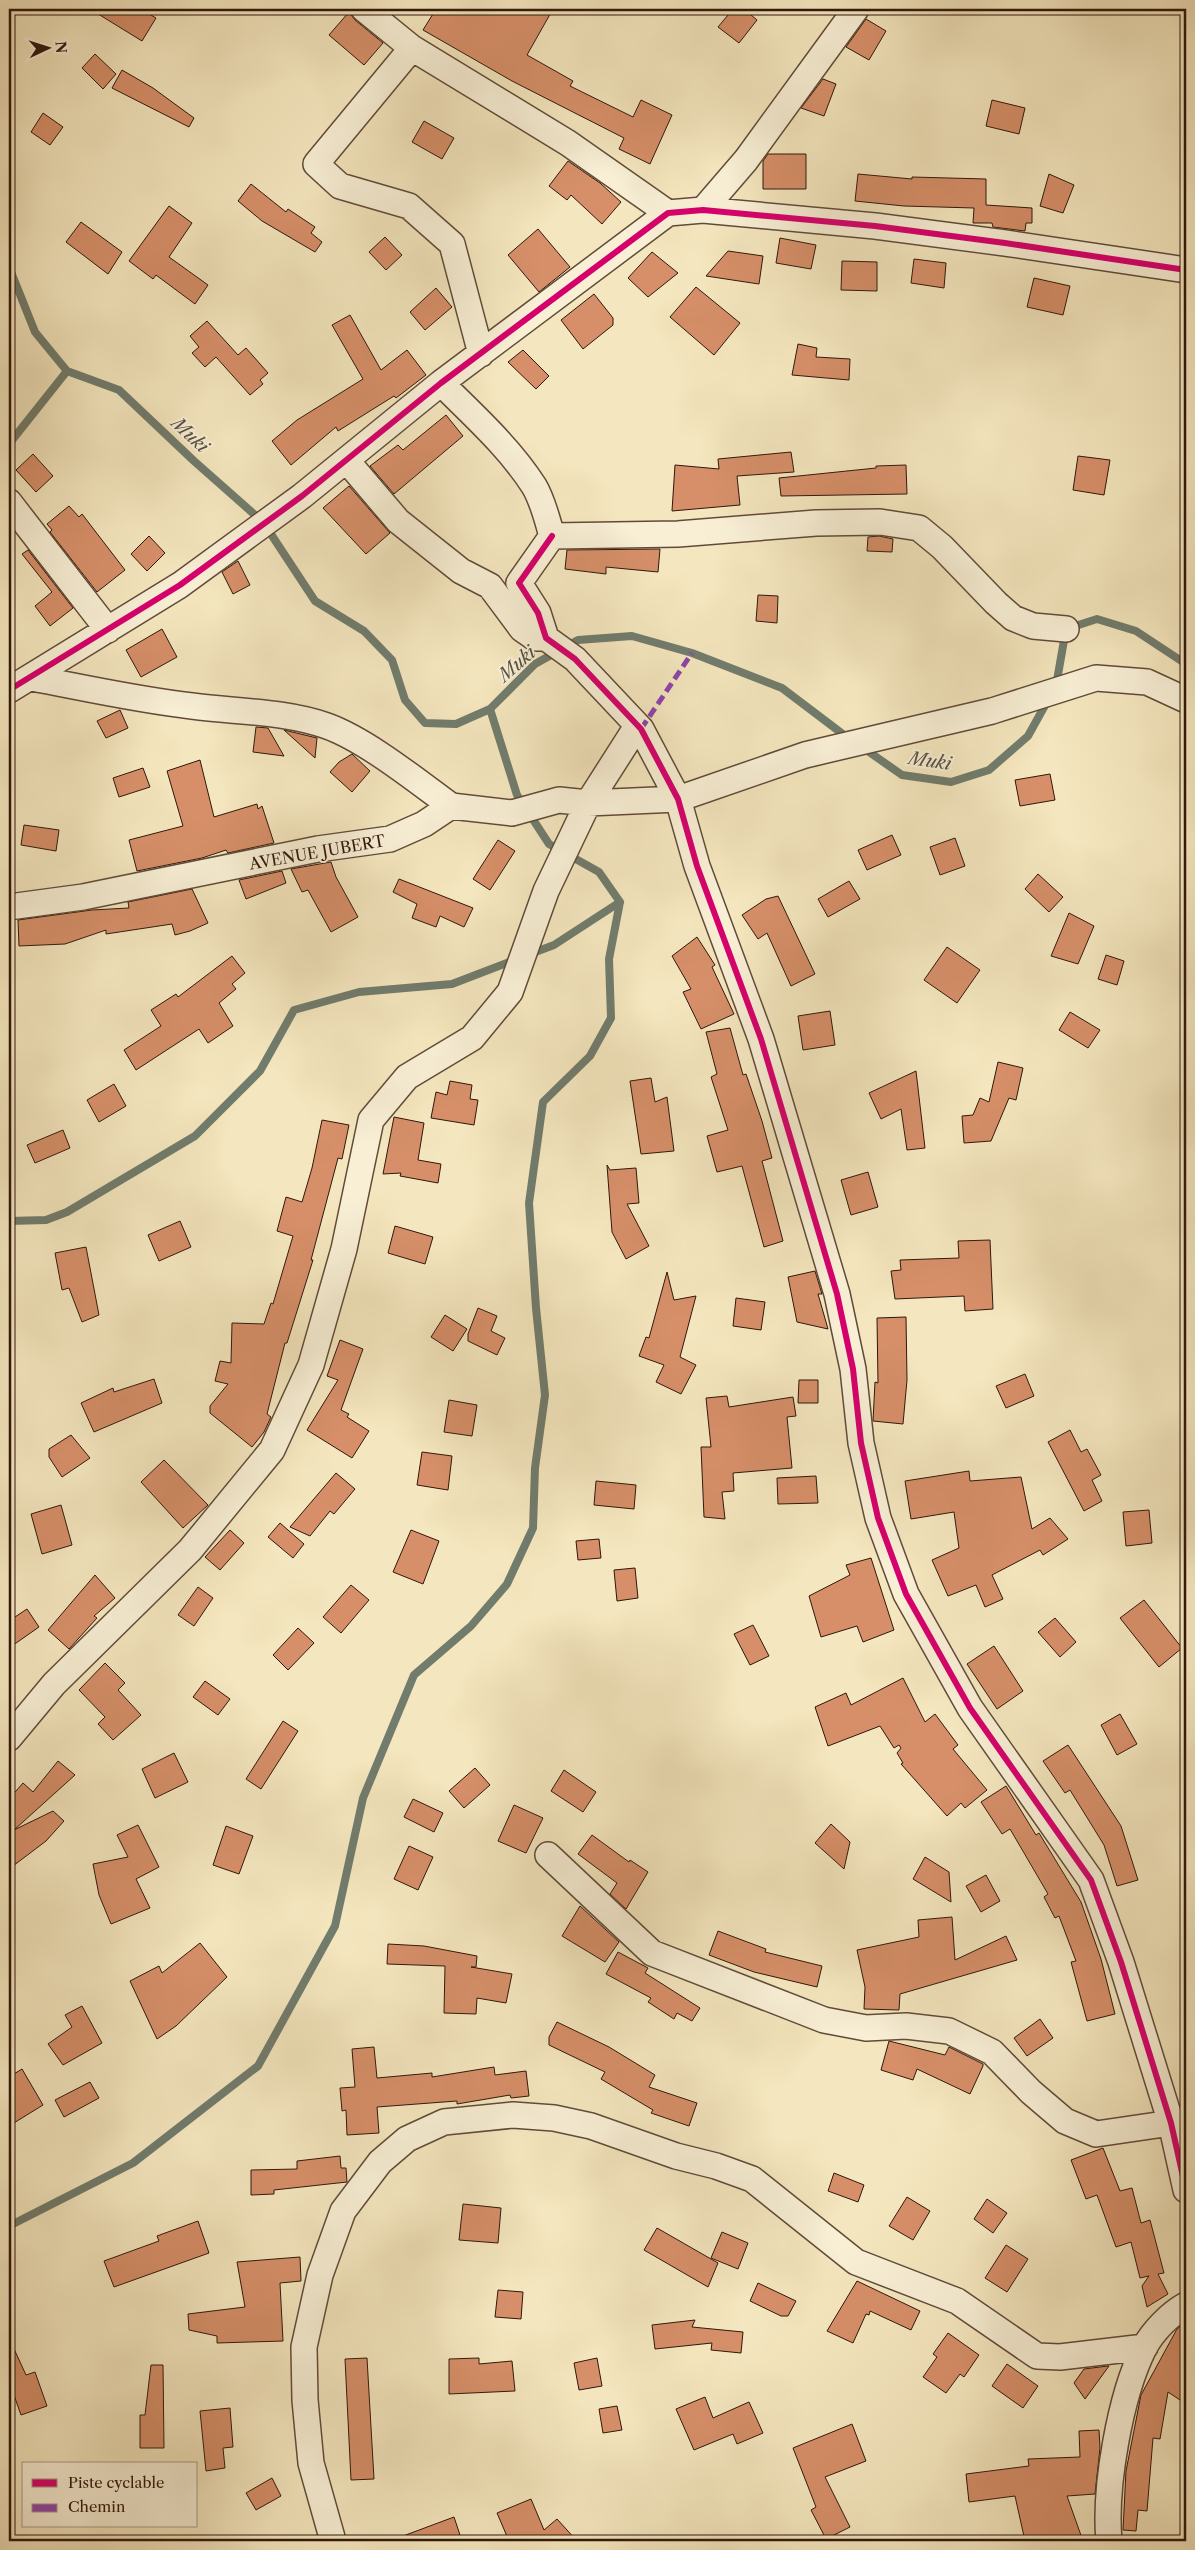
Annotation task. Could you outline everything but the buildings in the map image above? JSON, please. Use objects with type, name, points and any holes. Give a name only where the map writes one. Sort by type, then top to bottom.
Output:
[{"type":"street","points":[[364,9],[412,48],[568,143],[668,213]]},
{"type":"street","points":[[703,210],[746,160],[856,9]]},
{"type":"street","points":[[412,48],[316,164],[340,186],[408,206],[452,244],[481,354]]},
{"type":"street","points":[[9,690],[32,678],[180,585],[347,461],[441,383],[668,213],[703,210],[894,229],[1186,270]]},
{"type":"street","points":[[441,383],[480,422],[534,486],[545,511],[552,536]]},
{"type":"street","points":[[347,461],[398,521],[461,571],[490,586],[522,629],[535,638],[546,638],[575,659],[641,729],[678,799],[697,866],[761,1038],[837,1294],[853,1369],[861,1443],[876,1509],[903,1585],[970,1708],[1091,1880],[1121,1962],[1171,2123],[1186,2190]]},
{"type":"street","points":[[9,502],[108,630]]},
{"type":"street","points":[[552,536],[678,534],[825,523],[880,522],[918,528],[942,547],[1013,618],[1033,626],[1066,629]]},
{"type":"street","points":[[519,584],[552,536]]},
{"type":"street","points":[[490,586],[519,584]]},
{"type":"street","points":[[519,584],[538,613],[546,638]]},
{"type":"street","points":[[32,678],[122,696],[191,706],[294,716],[329,727],[368,749],[451,806],[512,813],[560,800],[588,803],[678,799],[805,755],[992,712],[1096,678],[1147,682],[1186,700]]},
{"type":"street","points":[[9,1738],[54,1684],[190,1550],[272,1450],[311,1365],[344,1249],[371,1120],[408,1076],[472,1038],[510,992],[546,891],[588,803],[632,734],[641,729]]},
{"type":"street","name":"AVENUE JUBERT","points":[[9,907],[83,897],[318,849],[390,839],[424,824],[451,806]]},
{"type":"street","points":[[548,1855],[652,1953],[824,2020],[866,2028],[906,2026],[949,2031],[992,2052],[1031,2092],[1065,2122],[1096,2134],[1171,2123]]},
{"type":"street","points":[[333,2541],[311,2463],[305,2400],[304,2347],[320,2275],[343,2211],[380,2162],[407,2139],[444,2122],[513,2115],[554,2118],[591,2126],[676,2156],[716,2166],[752,2179],[856,2262],[957,2300],[1037,2356],[1060,2356],[1145,2347]]},
{"type":"street","points":[[1109,2541],[1108,2524],[1115,2453],[1124,2398],[1145,2347],[1172,2313],[1186,2305]]},
{"type":"waterway","name":"Muki","points":[[9,267],[35,332],[67,371],[119,390],[194,461],[263,522],[315,601],[364,631],[392,660],[405,700],[425,723],[456,724],[490,709],[535,664],[578,640],[632,636],[692,653],[782,688],[848,738]]},
{"type":"waterway","points":[[9,444],[67,371]]},
{"type":"waterway","name":"Muki","points":[[1056,686],[1066,629],[1097,619],[1136,631],[1186,664]]},
{"type":"waterway","name":"Muki","points":[[862,747],[902,775],[951,782],[989,770],[1028,736],[1048,700]]},
{"type":"waterway","points":[[9,2226],[133,2163],[258,2066],[335,1926],[363,1798],[414,1675],[471,1626],[507,1584],[533,1528],[535,1468],[545,1395],[536,1308],[529,1203],[543,1102],[590,1056],[611,1018],[609,959],[620,902],[599,872],[549,844],[517,795],[490,709]]},
{"type":"waterway","points":[[530,954],[554,945],[620,902]]},
{"type":"waterway","points":[[9,1221],[46,1220],[67,1212],[195,1136],[260,1071],[294,1010],[359,992],[452,984],[517,959]]},
{"type":"marked path","points":[[641,729],[692,653]]},
{"type":"cycle path","points":[[9,690],[180,585],[302,496],[441,383],[668,213],[703,210],[875,226],[1186,270]]},
{"type":"cycle path","points":[[552,536],[519,583],[538,613],[546,638],[575,659],[641,729],[678,799],[697,866],[761,1039],[837,1294],[853,1369],[861,1443],[878,1518],[906,1594],[970,1708],[1091,1880],[1121,1962],[1171,2123],[1186,2190]]}]
